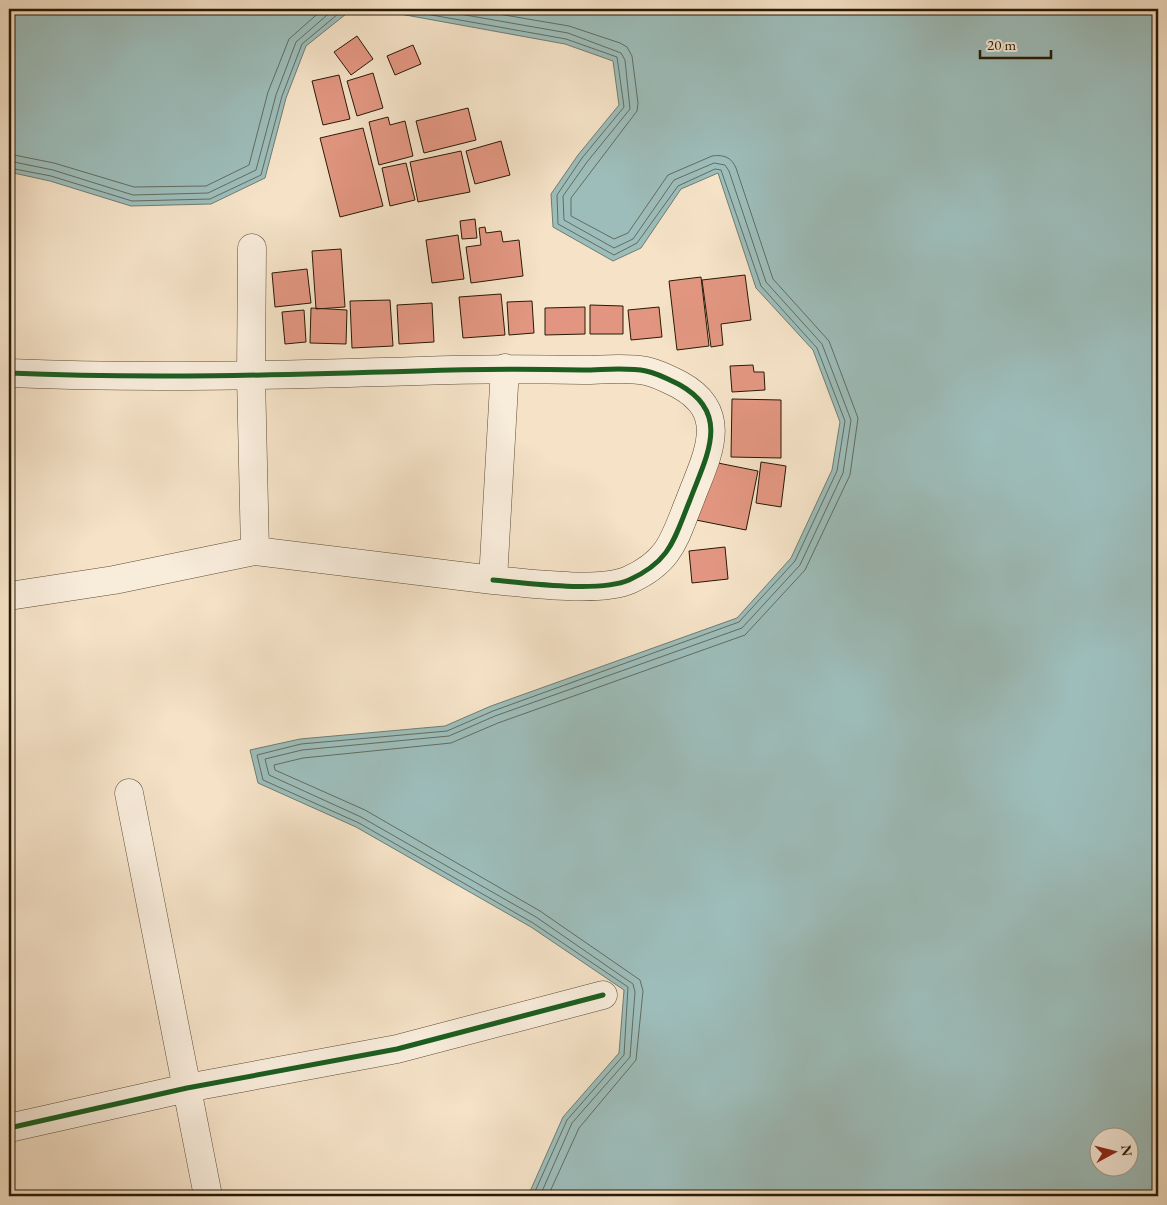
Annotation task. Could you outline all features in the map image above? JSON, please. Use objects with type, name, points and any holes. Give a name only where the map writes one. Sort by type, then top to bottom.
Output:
[{"type":"street","points":[[252,248],[251,376],[256,551]]},
{"type":"street","points":[[493,580],[505,368]]},
{"type":"street","points":[[9,373],[251,376],[505,368],[646,370],[689,390],[704,406],[711,423],[711,444],[704,468],[672,546],[649,569],[626,581],[605,585],[539,584],[256,551],[123,578],[9,596]]},
{"type":"street","points":[[129,793],[208,1196]]},
{"type":"street","points":[[9,1128],[187,1088],[397,1048],[603,994]]},
{"type":"water","points":[[9,9],[1158,9],[1158,1196],[528,1196],[563,1117],[619,1053],[624,990],[531,927],[356,827],[258,783],[250,750],[300,739],[445,726],[491,706],[737,618],[791,558],[832,470],[840,422],[813,350],[756,288],[718,173],[681,189],[641,248],[613,261],[553,227],[551,194],[578,155],[619,105],[613,61],[565,44],[389,12],[351,10],[306,46],[286,98],[265,178],[211,204],[131,206],[50,181],[9,172]]},
{"type":"building","points":[[357,36],[373,59],[351,75],[334,52]]},
{"type":"building","points":[[413,45],[421,64],[395,75],[387,56]]},
{"type":"building","points":[[373,73],[383,108],[357,116],[347,81]]},
{"type":"building","points":[[339,75],[350,119],[323,125],[312,81]]},
{"type":"building","points":[[468,108],[476,140],[424,153],[416,121]]},
{"type":"building","points":[[388,117],[390,125],[405,121],[413,156],[379,165],[369,122]]},
{"type":"building","points":[[363,128],[383,206],[340,217],[320,138]]},
{"type":"building","points":[[501,141],[510,175],[475,184],[466,151]]},
{"type":"building","points":[[461,151],[470,192],[418,202],[410,162]]},
{"type":"building","points":[[406,163],[415,200],[390,206],[382,168]]},
{"type":"building","points":[[475,219],[477,238],[462,239],[460,221]]},
{"type":"building","points":[[485,227],[486,233],[501,231],[503,242],[519,240],[523,276],[471,283],[466,247],[481,245],[479,228]]},
{"type":"building","points":[[458,235],[464,279],[432,283],[426,240]]},
{"type":"building","points":[[341,249],[345,307],[316,309],[312,251]]},
{"type":"building","points":[[307,269],[311,303],[275,307],[272,273]]},
{"type":"building","points":[[745,275],[751,320],[721,324],[723,345],[711,347],[702,280]]},
{"type":"building","points":[[701,277],[709,346],[677,350],[669,281]]},
{"type":"building","points":[[501,294],[505,335],[463,338],[459,297]]},
{"type":"building","points":[[390,300],[393,346],[352,348],[350,301]]},
{"type":"building","points":[[532,301],[534,333],[509,335],[507,302]]},
{"type":"building","points":[[432,303],[434,342],[399,344],[397,305]]},
{"type":"building","points":[[590,305],[623,306],[623,334],[590,334]]},
{"type":"building","points":[[585,307],[585,334],[545,335],[545,308]]},
{"type":"building","points":[[659,307],[662,337],[631,340],[628,310]]},
{"type":"building","points":[[311,308],[347,310],[346,344],[310,343]]},
{"type":"building","points":[[304,310],[306,342],[285,344],[282,312]]},
{"type":"building","points":[[753,365],[754,372],[764,372],[765,390],[732,392],[730,366]]},
{"type":"building","points":[[732,399],[781,400],[781,458],[731,457]]},
{"type":"building","points":[[708,461],[758,471],[746,530],[696,520]]},
{"type":"building","points":[[761,462],[786,466],[781,507],[756,503]]},
{"type":"building","points":[[725,547],[728,579],[692,583],[689,551]]},
{"type":"cycle path","points":[[9,373],[111,376],[214,376],[460,370],[631,369],[659,375],[680,385],[696,397],[706,409],[710,423],[708,452],[680,526],[663,557],[643,573],[616,584],[581,587],[493,580]]},
{"type":"cycle path","points":[[9,1128],[187,1088],[397,1049],[603,995]]}]
